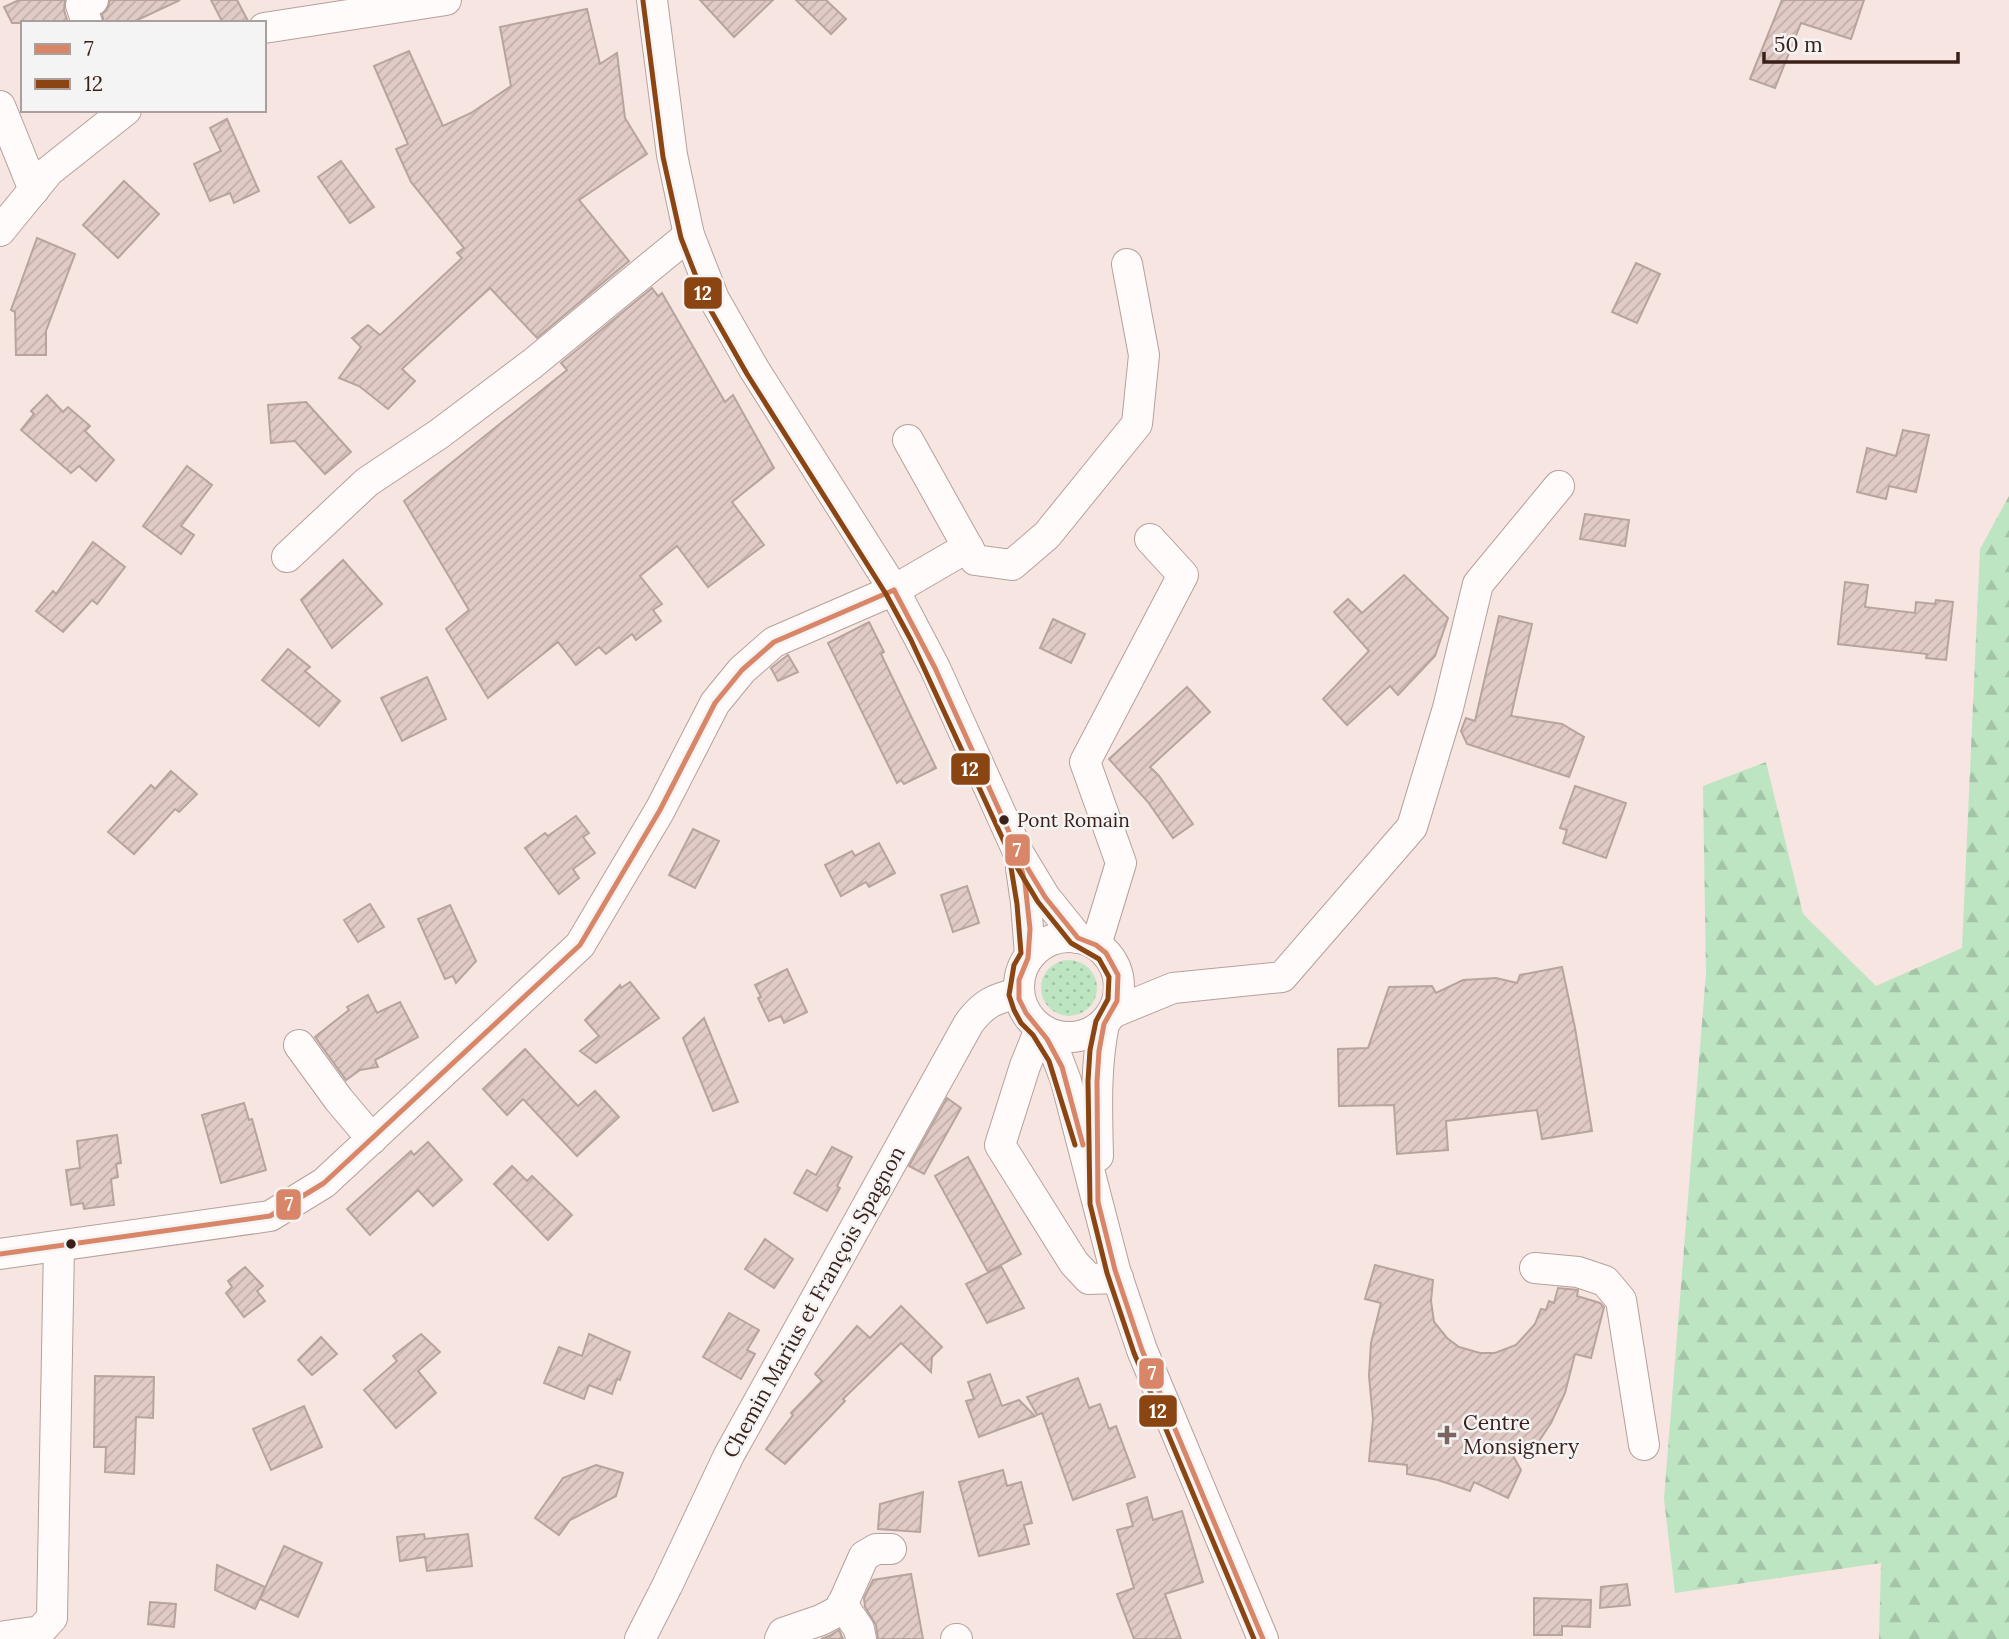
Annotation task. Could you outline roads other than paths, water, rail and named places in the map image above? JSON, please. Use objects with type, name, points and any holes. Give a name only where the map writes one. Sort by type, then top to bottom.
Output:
[{"type":"street","points":[[86,21],[81,5],[93,0]]},
{"type":"street","points":[[266,28],[446,0]]},
{"type":"street","points":[[652,0],[672,155],[689,236],[714,299],[754,369],[894,590],[935,668],[1019,854],[1045,897],[1087,941],[1106,953],[1118,975],[1117,1001],[1108,1018],[1099,1051],[1098,1202]]},
{"type":"street","points":[[0,106],[34,190]]},
{"type":"street","points":[[0,230],[49,171],[118,113]]},
{"type":"street","points":[[287,556],[367,482],[439,434],[531,364],[689,236]]},
{"type":"street","points":[[908,440],[975,560],[1012,565],[1048,535],[1137,424],[1144,355],[1127,264]]},
{"type":"street","points":[[1040,1029],[1059,1037],[1080,1037],[1093,1032],[1108,1018],[1173,988],[1282,977],[1412,827],[1448,708],[1478,584],[1559,486]]},
{"type":"street","points":[[1087,941],[1121,863],[1085,762],[1183,575],[1150,539]]},
{"type":"street","points":[[0,1254],[270,1216],[324,1183],[580,945],[660,810],[715,703],[743,670],[774,642],[894,590],[968,547]]},
{"type":"street","points":[[1019,854],[1030,955]]},
{"type":"street","points":[[1087,941],[1065,937],[1051,940],[1030,955],[1018,979],[1018,993],[1029,1019],[1040,1029],[1057,1057],[1066,1081],[1118,1278],[1142,1350],[1263,1639]]},
{"type":"street","points":[[1118,975],[1173,988]]},
{"type":"street","name":"Chemin Marius et François Spagnon","points":[[640,1639],[729,1455],[969,1023],[982,1007],[999,998],[1018,993]]},
{"type":"street","points":[[1040,1029],[1000,1145],[1074,1263],[1089,1279],[1118,1278]]},
{"type":"street","points":[[299,1045],[339,1100],[372,1139]]},
{"type":"street","points":[[10,1637],[40,1631],[52,1618],[59,1246]]},
{"type":"street","points":[[1535,1268],[1578,1272],[1605,1281],[1621,1300],[1644,1445]]},
{"type":"street","points":[[779,1639],[783,1633],[821,1620],[840,1610],[864,1556],[876,1549],[891,1549]]},
{"type":"street","points":[[842,1604],[859,1629],[861,1639]]},
{"type":"place","name":"Pont Romain","points":[[1004,820]]},
{"type":"place","name":"Centre Monsignery","points":[[1447,1435]]}]
